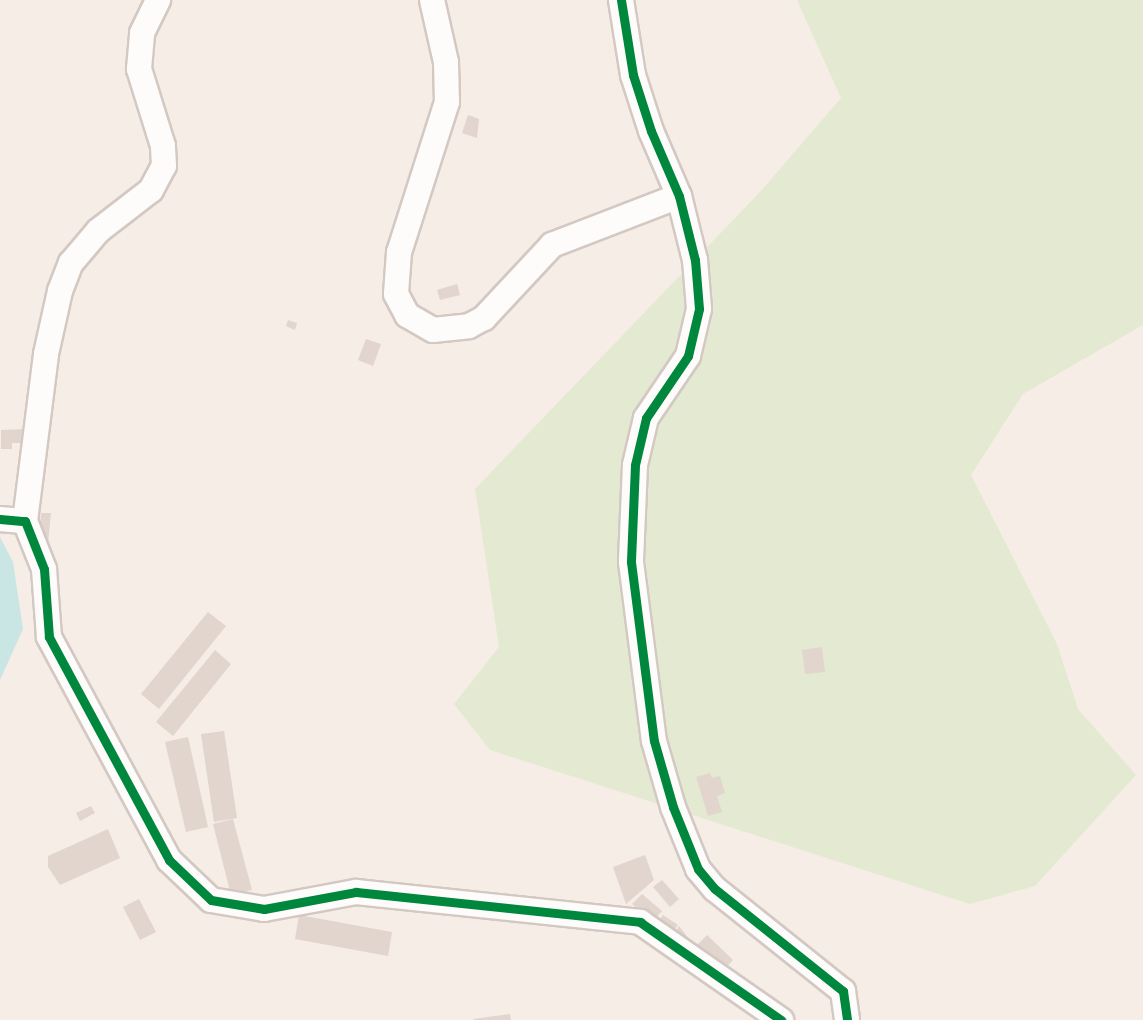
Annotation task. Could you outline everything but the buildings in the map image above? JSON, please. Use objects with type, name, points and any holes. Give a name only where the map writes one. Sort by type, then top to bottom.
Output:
[{"type":"street","points":[[158,0],[142,33],[139,69],[163,147],[165,166],[152,190],[98,231],[71,263],[60,291],[46,354],[25,521],[44,570],[50,637],[169,860],[211,900],[264,909],[356,892],[640,922],[769,1018]]},
{"type":"street","points":[[432,0],[446,62],[447,102],[399,252],[396,294],[407,315],[433,330],[469,326],[484,318],[552,245],[679,196]]},
{"type":"street","points":[[621,0],[633,75],[651,131],[679,196],[695,260],[699,309],[688,356],[646,418],[635,465],[631,562],[654,741],[673,807],[698,869],[715,890],[843,991],[847,1020]]},
{"type":"street","points":[[0,519],[25,521]]},
{"type":"green space","points":[[797,0],[1143,0],[1143,325],[1023,394],[971,475],[1057,644],[1078,709],[1136,775],[1035,886],[970,904],[490,750],[454,704],[499,647],[475,489],[760,192],[841,98]]},
{"type":"water","points":[[0,537],[13,562],[23,629],[0,680]]},
{"type":"cycle path","points":[[621,0],[633,75],[651,131],[679,196],[695,260],[699,309],[688,356],[646,418],[635,465],[631,562],[654,741],[673,807],[698,869],[715,889],[843,991],[847,1020]]},
{"type":"cycle path","points":[[0,519],[25,521],[44,569],[49,637],[169,860],[211,900],[264,909],[356,892],[640,922],[781,1020]]}]
